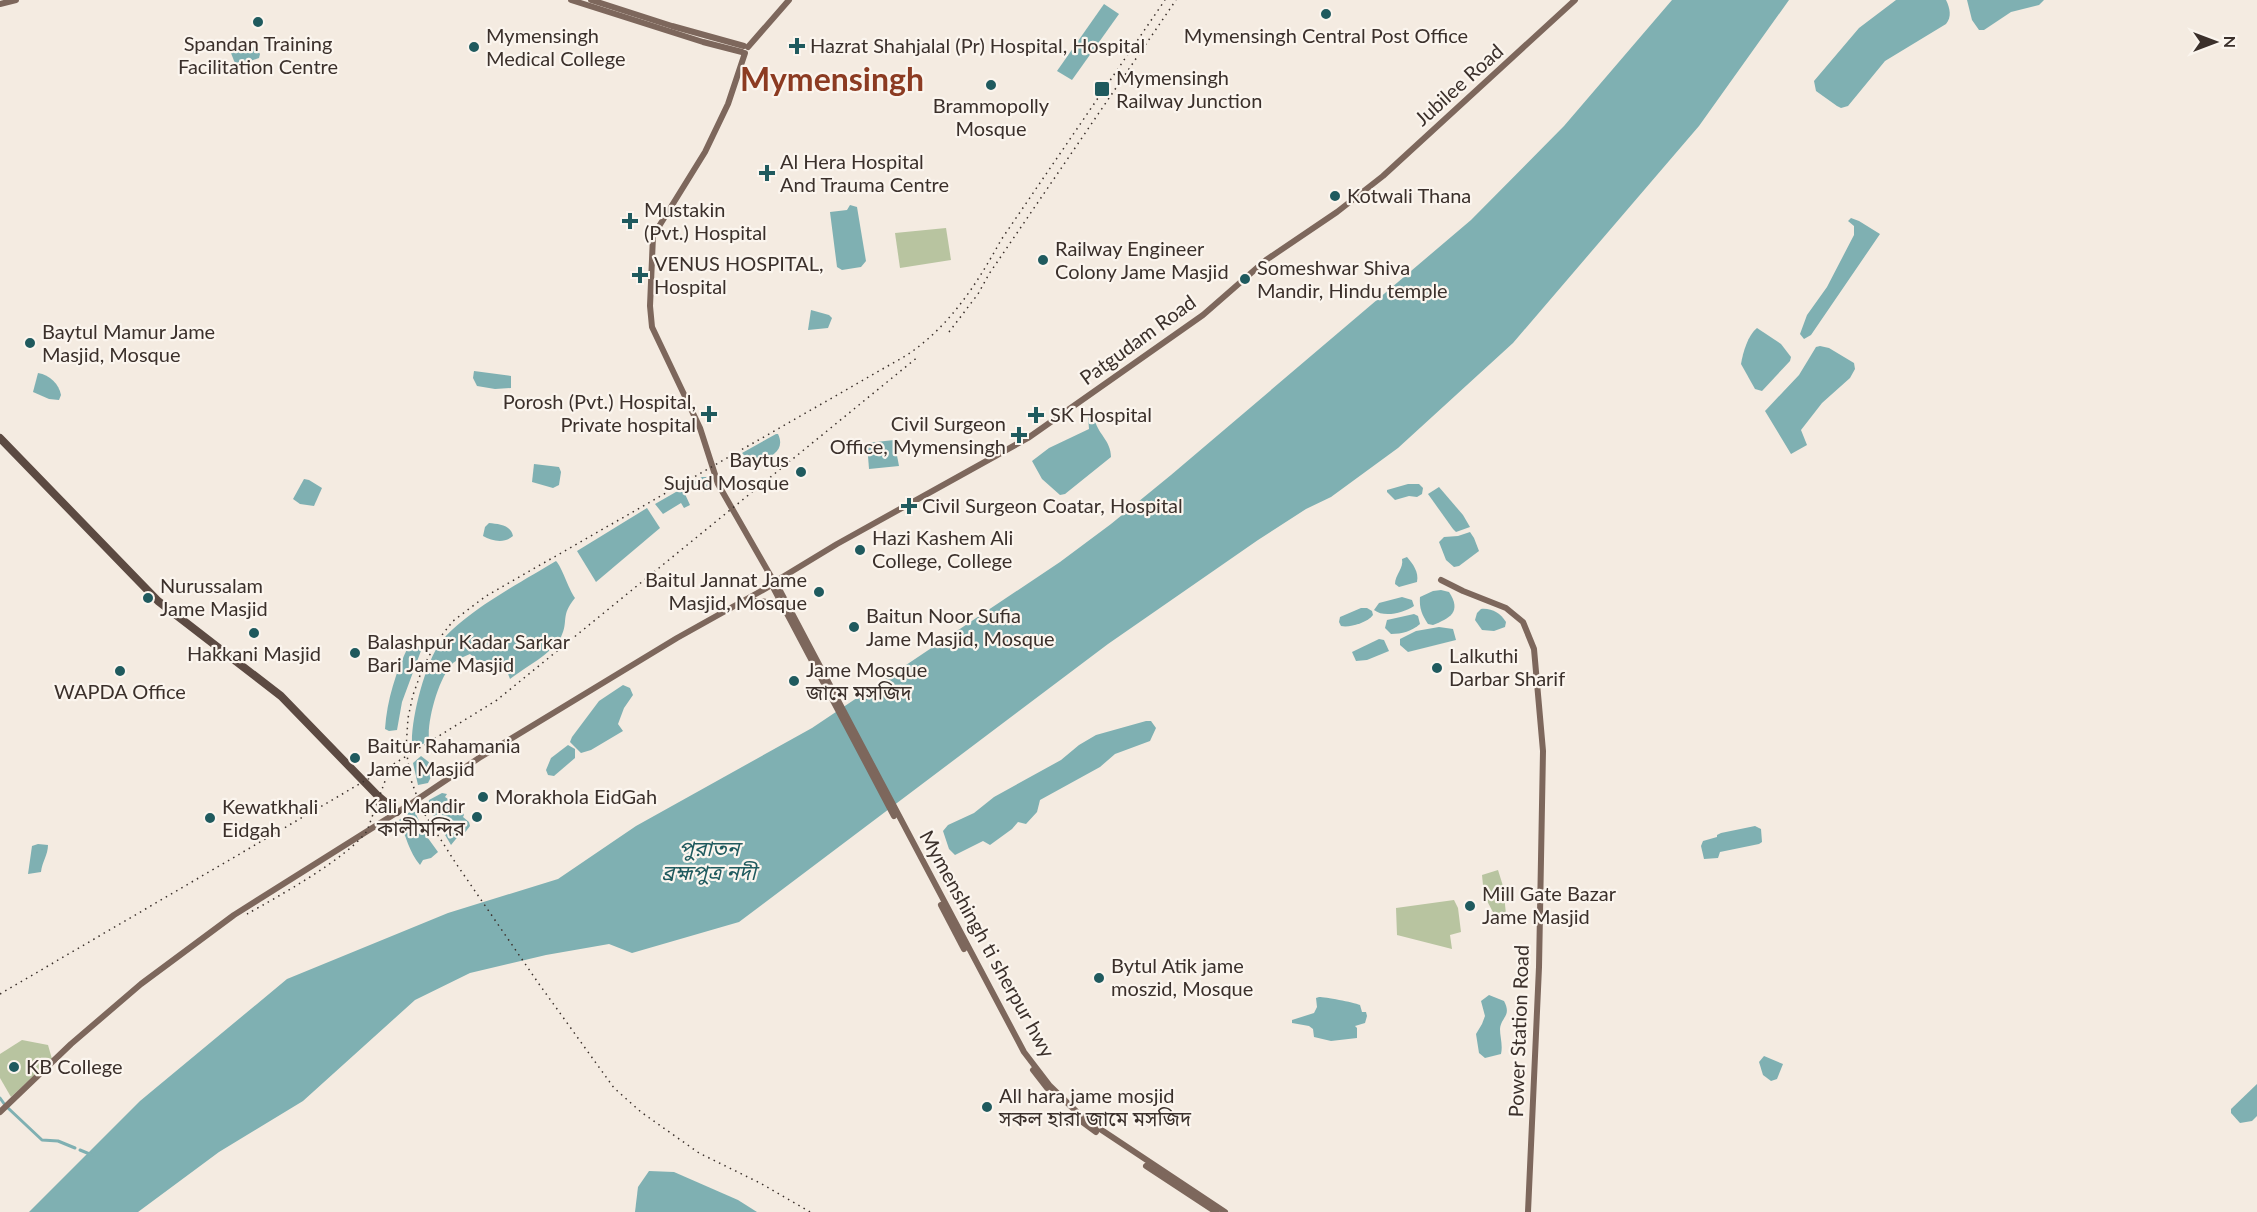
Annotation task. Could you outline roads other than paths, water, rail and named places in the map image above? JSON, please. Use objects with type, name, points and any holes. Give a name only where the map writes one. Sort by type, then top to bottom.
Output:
[{"type":"highway","points":[[0,438],[158,602],[281,696],[376,795],[397,812]]},
{"type":"main road","points":[[0,4],[16,0]]},
{"type":"main road","points":[[572,0],[703,42],[745,50]]},
{"type":"main road","points":[[591,0],[745,50]]},
{"type":"main road","points":[[789,0],[745,50],[728,104],[705,152],[653,236],[650,306],[652,327],[700,428],[718,484],[813,657]]},
{"type":"main road","name":"Jubilee Road","points":[[1361,192],[1383,176],[1553,23],[1575,0]]},
{"type":"main road","name":"Patgudam Road","points":[[0,1112],[71,1044],[150,977],[234,915],[488,752],[737,603],[775,585],[859,533],[1028,438],[1203,315],[1266,260],[1337,212],[1361,192]]},
{"type":"main road","name":"Power Station Road","points":[[1442,579],[1463,591],[1506,608],[1523,622],[1534,649],[1543,751],[1539,967],[1528,1212]]},
{"type":"main road","points":[[775,585],[787,613],[813,657]]},
{"type":"main road","points":[[737,603],[765,601],[777,605],[787,613]]},
{"type":"main road","name":"Mymenshingh ti sherpur hwy","points":[[813,657],[1010,1034],[1026,1060],[1049,1091],[1087,1126],[1216,1212]]},
{"type":"main road","name":"Mymenshingh ti sherpur hwy","points":[[943,905],[1024,1052],[1050,1086],[1071,1107],[1104,1133],[1225,1212]]},
{"type":"water","name":"পুরাতন ব্রহ্মপুত্র নদী","points":[[1672,0],[1789,0],[1699,126],[1513,343],[1398,448],[1331,497],[1306,509],[1258,540],[1108,644],[739,922],[632,953],[609,944],[546,955],[470,973],[415,1000],[303,1101],[219,1152],[138,1212],[29,1212],[140,1101],[287,979],[448,913],[558,879],[636,826],[812,728],[1060,562],[1171,475],[1471,220],[1564,126]]},
{"type":"water","points":[[1896,0],[1946,0],[1950,15],[1946,24],[1885,61],[1848,106],[1841,108],[1837,106],[1816,91],[1814,81],[1859,28]]},
{"type":"water","points":[[1967,0],[2044,0],[2039,5],[2011,12],[1984,30],[1979,30],[1972,20]]},
{"type":"water","points":[[1104,4],[1119,14],[1072,80],[1057,71]]},
{"type":"water","points":[[255,47],[260,54],[259,58],[236,66],[231,53]]},
{"type":"water","points":[[850,205],[857,207],[866,261],[861,267],[842,270],[837,267],[830,212],[847,210]]},
{"type":"water","points":[[1851,218],[1880,234],[1811,335],[1804,339],[1800,334],[1807,315],[1827,287],[1854,235],[1854,226],[1848,221]]},
{"type":"water","points":[[811,310],[832,318],[828,328],[808,330]]},
{"type":"water","points":[[1757,328],[1781,344],[1791,357],[1790,361],[1762,391],[1755,389],[1741,364],[1749,339]]},
{"type":"water","points":[[1816,347],[1829,348],[1854,363],[1855,369],[1850,378],[1822,403],[1801,430],[1807,445],[1791,454],[1765,411],[1799,375]]},
{"type":"water","points":[[474,371],[511,376],[511,388],[495,389],[477,386],[473,378]]},
{"type":"water","points":[[38,373],[50,378],[56,384],[61,395],[59,400],[49,399],[33,392]]},
{"type":"water","points":[[1088,416],[1094,417],[1109,446],[1111,457],[1065,494],[1060,495],[1042,479],[1032,461],[1049,448],[1089,429]]},
{"type":"water","points":[[776,434],[780,440],[780,446],[769,457],[754,465],[742,453]]},
{"type":"water","points":[[894,440],[899,466],[869,469],[867,443]]},
{"type":"water","points":[[534,464],[559,467],[561,472],[559,485],[553,488],[532,482]]},
{"type":"water","points":[[702,477],[706,477],[711,485],[704,492],[696,484],[685,494],[690,505],[684,508],[681,503],[663,514],[655,504]]},
{"type":"water","points":[[304,479],[322,488],[314,506],[300,504],[293,499]]},
{"type":"water","points":[[1408,484],[1419,484],[1423,488],[1422,494],[1417,497],[1409,496],[1395,500],[1387,492],[1387,490]]},
{"type":"water","points":[[1439,487],[1463,515],[1470,527],[1456,532],[1453,529],[1428,494]]},
{"type":"water","points":[[647,508],[660,528],[596,582],[577,551]]},
{"type":"water","points":[[489,523],[507,527],[513,536],[498,541],[483,536],[485,527]]},
{"type":"water","points":[[1470,532],[1479,551],[1459,566],[1454,567],[1446,560],[1439,542],[1444,537]]},
{"type":"water","points":[[1407,557],[1416,572],[1417,582],[1399,587],[1395,581],[1402,565],[1402,559]]},
{"type":"water","points":[[556,561],[575,598],[566,614],[563,631],[557,643],[510,679],[503,661],[478,661],[470,654],[453,663],[443,678],[435,699],[429,739],[423,744],[412,744],[420,692],[429,664],[440,643],[463,620],[478,609]]},
{"type":"water","points":[[1441,590],[1449,592],[1453,599],[1454,609],[1444,620],[1433,625],[1428,624],[1421,611],[1420,597]]},
{"type":"water","points":[[1402,597],[1412,600],[1414,606],[1394,614],[1383,614],[1374,610],[1379,603]]},
{"type":"water","points":[[1361,608],[1367,608],[1372,611],[1373,615],[1358,624],[1341,626],[1340,617]]},
{"type":"water","points":[[1481,609],[1489,609],[1498,614],[1506,622],[1505,627],[1494,631],[1482,630],[1475,620]]},
{"type":"water","points":[[1414,614],[1418,616],[1420,624],[1410,630],[1391,634],[1385,628],[1387,620]]},
{"type":"water","points":[[1439,627],[1453,629],[1456,640],[1408,652],[1400,645],[1400,639],[1416,631]]},
{"type":"water","points":[[1379,639],[1384,640],[1389,651],[1367,660],[1356,661],[1352,652]]},
{"type":"water","points":[[414,644],[422,648],[402,702],[397,730],[389,731],[385,729],[393,686],[409,645]]},
{"type":"water","points":[[623,685],[630,688],[633,695],[624,708],[618,724],[623,731],[591,750],[581,753],[570,742],[572,737],[599,701]]},
{"type":"water","points":[[1151,721],[1156,728],[1150,741],[1115,754],[1100,767],[1040,800],[1037,812],[1026,824],[1018,822],[990,845],[983,841],[955,855],[949,849],[943,831],[948,825],[974,813],[994,797],[1061,760],[1096,735]]},
{"type":"water","points":[[568,745],[575,749],[575,758],[554,776],[548,775],[546,770],[551,758]]},
{"type":"water","points":[[421,756],[430,763],[432,775],[428,783],[418,785],[413,763]]},
{"type":"water","points":[[442,793],[447,794],[445,797],[451,801],[447,804],[449,806],[453,804],[459,807],[470,826],[451,845],[428,806],[429,800]]},
{"type":"water","points":[[411,811],[415,812],[425,834],[438,852],[431,858],[423,860],[420,865],[410,849],[399,820]]},
{"type":"water","points":[[1755,826],[1761,829],[1762,842],[1759,844],[1720,852],[1718,858],[1704,859],[1701,846],[1703,841],[1717,837],[1721,833]]},
{"type":"water","points":[[48,845],[41,872],[28,874],[32,846]]},
{"type":"water","points":[[1489,995],[1504,1001],[1507,1013],[1500,1029],[1501,1054],[1485,1058],[1479,1053],[1476,1034],[1485,1016],[1481,1001]]},
{"type":"water","points":[[1316,998],[1360,1005],[1362,1012],[1366,1012],[1367,1016],[1365,1023],[1355,1026],[1357,1038],[1331,1041],[1314,1037],[1313,1029],[1309,1026],[1292,1023],[1292,1020],[1314,1013],[1317,1007]]},
{"type":"water","points":[[1764,1056],[1783,1064],[1777,1079],[1771,1081],[1763,1075],[1759,1062]]},
{"type":"water","points":[[2257,1084],[2257,1116],[2252,1121],[2240,1123],[2231,1113],[2231,1109]]},
{"type":"water","points":[[649,1171],[674,1172],[738,1200],[757,1212],[635,1212],[638,1187]]},
{"type":"waterway","points":[[0,1098],[5,1105]]},
{"type":"waterway","points":[[8,1108],[42,1140],[58,1141],[75,1148]]},
{"type":"waterway","points":[[80,1150],[92,1155]]},
{"type":"railway","points":[[810,1212],[762,1184],[699,1153],[641,1112],[614,1088],[539,984],[422,810],[411,780],[406,749],[408,718],[413,695],[423,667],[438,640],[453,621],[486,596],[907,355],[922,344],[961,304],[1001,240],[1165,0]]},
{"type":"railway","points":[[949,332],[978,294],[989,274],[1176,0]]},
{"type":"railway","points":[[0,994],[392,765],[497,700],[919,356]]},
{"type":"railway","points":[[247,914],[328,865],[357,842],[367,831],[385,781],[399,765]]},
{"type":"place","name":"Mymensingh Central Post Office","points":[[1326,14]]},
{"type":"place","name":"Spandan Training Facilitation Centre","points":[[258,22]]},
{"type":"place","name":"Hazrat Shahjalal (Pr) Hospital, Hospital","points":[[797,46]]},
{"type":"place","name":"Mymensingh Medical College","points":[[474,47]]},
{"type":"place","name":"Brammopolly Mosque","points":[[991,85]]},
{"type":"place","name":"Mymensingh Railway Junction","points":[[1102,89]]},
{"type":"place","name":"Al Hera Hospital And Trauma Centre","points":[[767,173]]},
{"type":"place","name":"Kotwali Thana","points":[[1335,196]]},
{"type":"place","name":"Mustakin (Pvt.) Hospital","points":[[630,221]]},
{"type":"place","name":"Railway Engineer Colony Jame Masjid","points":[[1043,260]]},
{"type":"place","name":"VENUS HOSPITAL, Hospital","points":[[640,275]]},
{"type":"place","name":"Someshwar Shiva Mandir, Hindu temple","points":[[1245,279]]},
{"type":"place","name":"Baytul Mamur Jame Masjid, Mosque","points":[[30,343]]},
{"type":"place","name":"Porosh (Pvt.) Hospital, Private hospital","points":[[709,414]]},
{"type":"place","name":"SK Hospital","points":[[1036,415]]},
{"type":"place","name":"Civil Surgeon Office, Mymensingh","points":[[1019,435]]},
{"type":"place","name":"Baytus Sujud Mosque","points":[[801,472]]},
{"type":"place","name":"Civil Surgeon Coatar, Hospital","points":[[909,506]]},
{"type":"place","name":"Hazi Kashem Ali College, College","points":[[860,550]]},
{"type":"place","name":"Baitul Jannat Jame Masjid, Mosque","points":[[819,592]]},
{"type":"place","name":"Nurussalam Jame Masjid","points":[[148,598]]},
{"type":"place","name":"Baitun Noor Sufia Jame Masjid, Mosque","points":[[854,627]]},
{"type":"place","name":"Hakkani Masjid","points":[[254,633]]},
{"type":"place","name":"Balashpur Kadar Sarkar Bari Jame Masjid","points":[[355,653]]},
{"type":"place","name":"Lalkuthi Darbar Sharif","points":[[1437,668]]},
{"type":"place","name":"WAPDA Office","points":[[120,671]]},
{"type":"place","name":"Jame Mosque জামে মসজিদ","points":[[794,681]]},
{"type":"place","name":"Baitur Rahamania Jame Masjid","points":[[355,758]]},
{"type":"place","name":"Morakhola EidGah","points":[[483,797]]},
{"type":"place","name":"Kali Mandir কালীমন্দির","points":[[477,817]]},
{"type":"place","name":"Kewatkhali Eidgah","points":[[210,818]]},
{"type":"place","name":"Mill Gate Bazar Jame Masjid","points":[[1470,906]]},
{"type":"place","name":"Bytul Atik jame moszid, Mosque","points":[[1099,978]]},
{"type":"place","name":"KB College","points":[[14,1067]]},
{"type":"place","name":"All hara jame mosjid সকল হারা জামে মসজিদ","points":[[987,1107]]},
{"type":"district","name":"Mymensingh","points":[[832,80]]}]
